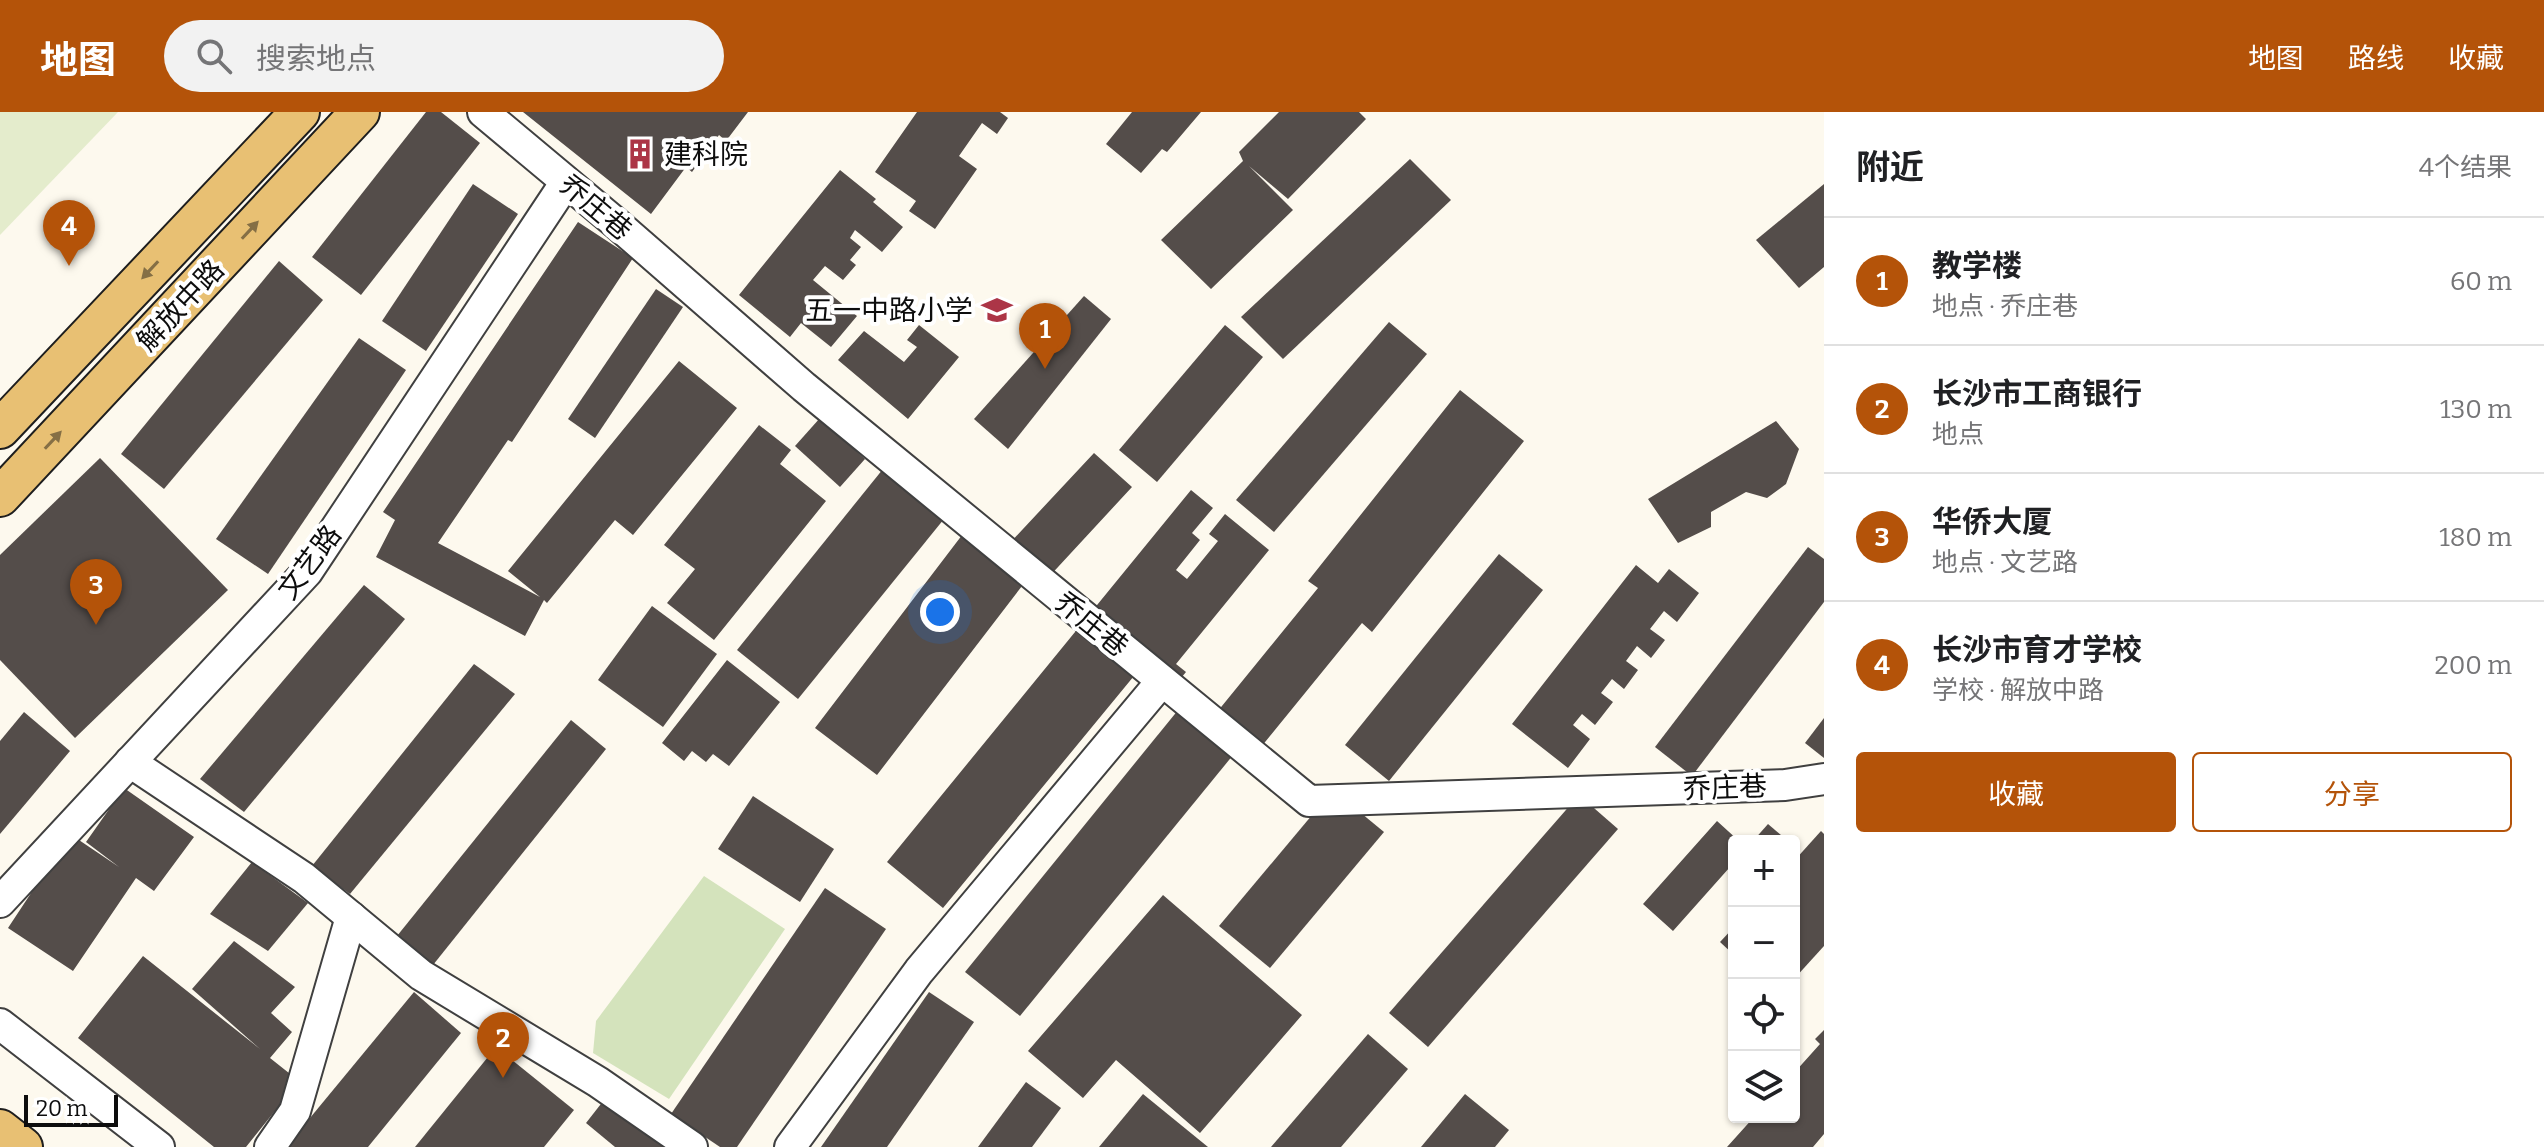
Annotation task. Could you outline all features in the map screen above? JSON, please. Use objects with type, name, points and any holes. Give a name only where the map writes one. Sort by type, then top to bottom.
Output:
[{"type":"main road","name":"解放中路","points":[[0,429],[300,112]]},
{"type":"main road","name":"解放中路","points":[[0,497],[360,112]]},
{"type":"main road","points":[[0,1129],[23,1147]]},
{"type":"street","name":"乔庄巷","points":[[483,112],[804,387],[1309,801],[1785,785],[1824,779]]},
{"type":"street","name":"文艺路","points":[[0,902],[307,572],[566,182]]},
{"type":"street","points":[[790,1147],[919,971],[1162,681]]},
{"type":"street","points":[[130,762],[304,878],[421,975],[598,1082],[692,1147]]},
{"type":"street","points":[[270,1147],[295,1111],[351,917]]},
{"type":"street","points":[[0,1024],[159,1147]]},
{"type":"green space","points":[[0,112],[118,112],[0,235]]},
{"type":"green space","points":[[704,876],[785,929],[669,1099],[593,1053],[596,1021]]},
{"type":"building","points":[[426,112],[441,112],[480,143],[361,295],[312,257]]},
{"type":"building","name":"建科院","points":[[523,112],[748,112],[726,141],[719,135],[692,172],[686,167],[651,214]]},
{"type":"building","points":[[917,112],[1000,112],[1008,118],[997,134],[982,123],[959,156],[977,169],[935,229],[909,211],[916,201],[875,172]]},
{"type":"building","points":[[1132,112],[1201,112],[1167,152],[1162,149],[1141,173],[1106,144]]},
{"type":"building","points":[[1279,112],[1359,112],[1366,119],[1288,199],[1249,166],[1293,210],[1211,289],[1161,240],[1243,161],[1239,152]]},
{"type":"building","points":[[1410,159],[1451,200],[1283,359],[1241,317]]},
{"type":"building","points":[[840,170],[876,199],[873,202],[903,227],[882,252],[855,230],[850,238],[861,247],[850,260],[856,265],[843,280],[825,266],[813,280],[857,316],[831,347],[801,323],[790,337],[739,295]]},
{"type":"building","points":[[473,184],[518,214],[426,351],[382,321]]},
{"type":"building","points":[[1824,184],[1824,267],[1799,288],[1756,240]]},
{"type":"building","points":[[578,222],[633,258],[512,442],[508,440],[438,543],[540,597],[508,571],[679,361],[737,408],[633,535],[615,520],[547,603],[544,600],[525,636],[376,557],[395,520],[383,512]]},
{"type":"building","points":[[279,261],[323,300],[164,489],[121,454]]},
{"type":"building","points":[[656,289],[683,307],[595,438],[568,419]]},
{"type":"building","points":[[1084,296],[1111,319],[1008,449],[974,419]]},
{"type":"building","points":[[1389,322],[1427,354],[1274,532],[1236,500]]},
{"type":"building","points":[[919,325],[959,357],[908,419],[838,360],[864,331],[904,362],[917,347],[907,340]]},
{"type":"building","points":[[1225,325],[1263,357],[1157,482],[1119,450]]},
{"type":"building","points":[[359,338],[406,370],[268,574],[216,539]]},
{"type":"building","points":[[1460,390],[1524,441],[1372,632],[1362,623],[1257,752],[1213,717],[1318,588],[1308,581]]},
{"type":"building","points":[[820,418],[865,459],[840,487],[795,446]]},
{"type":"building","points":[[1776,421],[1799,449],[1786,484],[1767,498],[1746,492],[1711,512],[1711,527],[1678,543],[1648,499]]},
{"type":"building","points":[[759,425],[791,450],[780,464],[826,501],[714,640],[667,603],[695,569],[664,545]]},
{"type":"building","points":[[1094,453],[1132,487],[1046,580],[1035,569],[877,775],[815,728],[972,522],[1008,545]]},
{"type":"building","points":[[100,458],[228,590],[75,738],[0,660],[0,555]]},
{"type":"building","points":[[883,469],[944,519],[798,699],[737,650]]},
{"type":"building","points":[[1191,490],[1213,508],[1192,533],[1200,540],[1176,570],[1187,579],[1218,541],[1209,534],[1225,514],[1269,550],[1176,664],[1186,672],[1172,689],[1143,665],[943,908],[887,862]]},
{"type":"building","points":[[1808,547],[1824,559],[1824,602],[1692,776],[1655,747]]},
{"type":"building","points":[[1499,554],[1543,590],[1389,781],[1345,745]]},
{"type":"building","points":[[1636,565],[1658,583],[1669,569],[1699,593],[1677,622],[1664,611],[1650,629],[1665,640],[1651,658],[1637,646],[1626,661],[1638,670],[1624,689],[1612,679],[1601,693],[1613,702],[1595,725],[1582,714],[1573,725],[1590,739],[1568,768],[1512,724]]},
{"type":"building","points":[[364,585],[405,619],[244,812],[200,779]]},
{"type":"building","points":[[652,606],[717,654],[663,727],[598,680]]},
{"type":"building","points":[[727,660],[780,702],[729,766],[713,754],[706,762],[692,751],[684,761],[662,743]]},
{"type":"building","points":[[474,664],[515,694],[350,894],[312,866]]},
{"type":"building","points":[[1183,704],[1238,749],[1020,1016],[965,972]]},
{"type":"building","points":[[24,712],[70,751],[0,834],[0,741]]},
{"type":"building","points":[[1824,718],[1824,758],[1805,743]]},
{"type":"building","points":[[571,720],[606,749],[433,965],[397,936]]},
{"type":"building","points":[[124,788],[194,837],[154,891],[136,878],[73,971],[8,928],[70,834],[119,867],[86,842]]},
{"type":"building","points":[[1333,790],[1384,832],[1270,968],[1219,926]]},
{"type":"building","points":[[1579,795],[1618,829],[1428,1047],[1389,1013]]},
{"type":"building","points":[[753,796],[834,849],[800,902],[718,849]]},
{"type":"building","points":[[1717,821],[1732,835],[1728,835],[1728,869],[1673,931],[1643,904]]},
{"type":"building","points":[[1768,824],[1781,835],[1758,835]]},
{"type":"building","points":[[1821,831],[1824,834],[1824,946],[1800,972],[1800,907],[1800,854]]},
{"type":"building","points":[[252,862],[308,903],[268,951],[210,914]]},
{"type":"building","points":[[825,888],[886,929],[737,1147],[720,1147],[671,1114]]},
{"type":"building","points":[[1163,895],[1302,1015],[1200,1133],[1116,1060],[1083,1098],[1028,1051]]},
{"type":"building","points":[[1728,933],[1728,949],[1720,942]]},
{"type":"building","points":[[234,941],[295,987],[271,1013],[292,1032],[270,1058],[299,1081],[246,1147],[214,1147],[78,1038],[143,956],[260,1049],[192,989]]},
{"type":"building","points":[[414,992],[461,1033],[368,1147],[286,1147]]},
{"type":"building","points":[[929,992],[974,1022],[887,1147],[821,1147]]},
{"type":"building","points":[[1824,1030],[1824,1134],[1813,1147],[1727,1147],[1749,1123],[1800,1123],[1800,1066],[1820,1044],[1815,1039]]},
{"type":"building","points":[[1368,1034],[1408,1069],[1341,1147],[1271,1147]]},
{"type":"building","points":[[496,1047],[574,1110],[544,1147],[415,1147]]},
{"type":"building","points":[[1026,1082],[1061,1108],[1032,1147],[978,1147]]},
{"type":"building","points":[[1143,1094],[1208,1147],[1099,1147]]},
{"type":"building","points":[[1465,1094],[1509,1130],[1495,1147],[1421,1147]]},
{"type":"building","points":[[604,1100],[668,1147],[615,1147],[586,1123]]},
{"type":"place","name":"建科院","points":[[640,154]]},
{"type":"place","name":"长沙市育才学校","points":[[69,266]]},
{"type":"place","name":"五一中路小学","points":[[997,310]]},
{"type":"place","name":"教学楼","points":[[1045,369]]},
{"type":"place","name":"华侨大厦","points":[[96,625]]},
{"type":"place","name":"长沙市工商银行","points":[[503,1078]]}]
